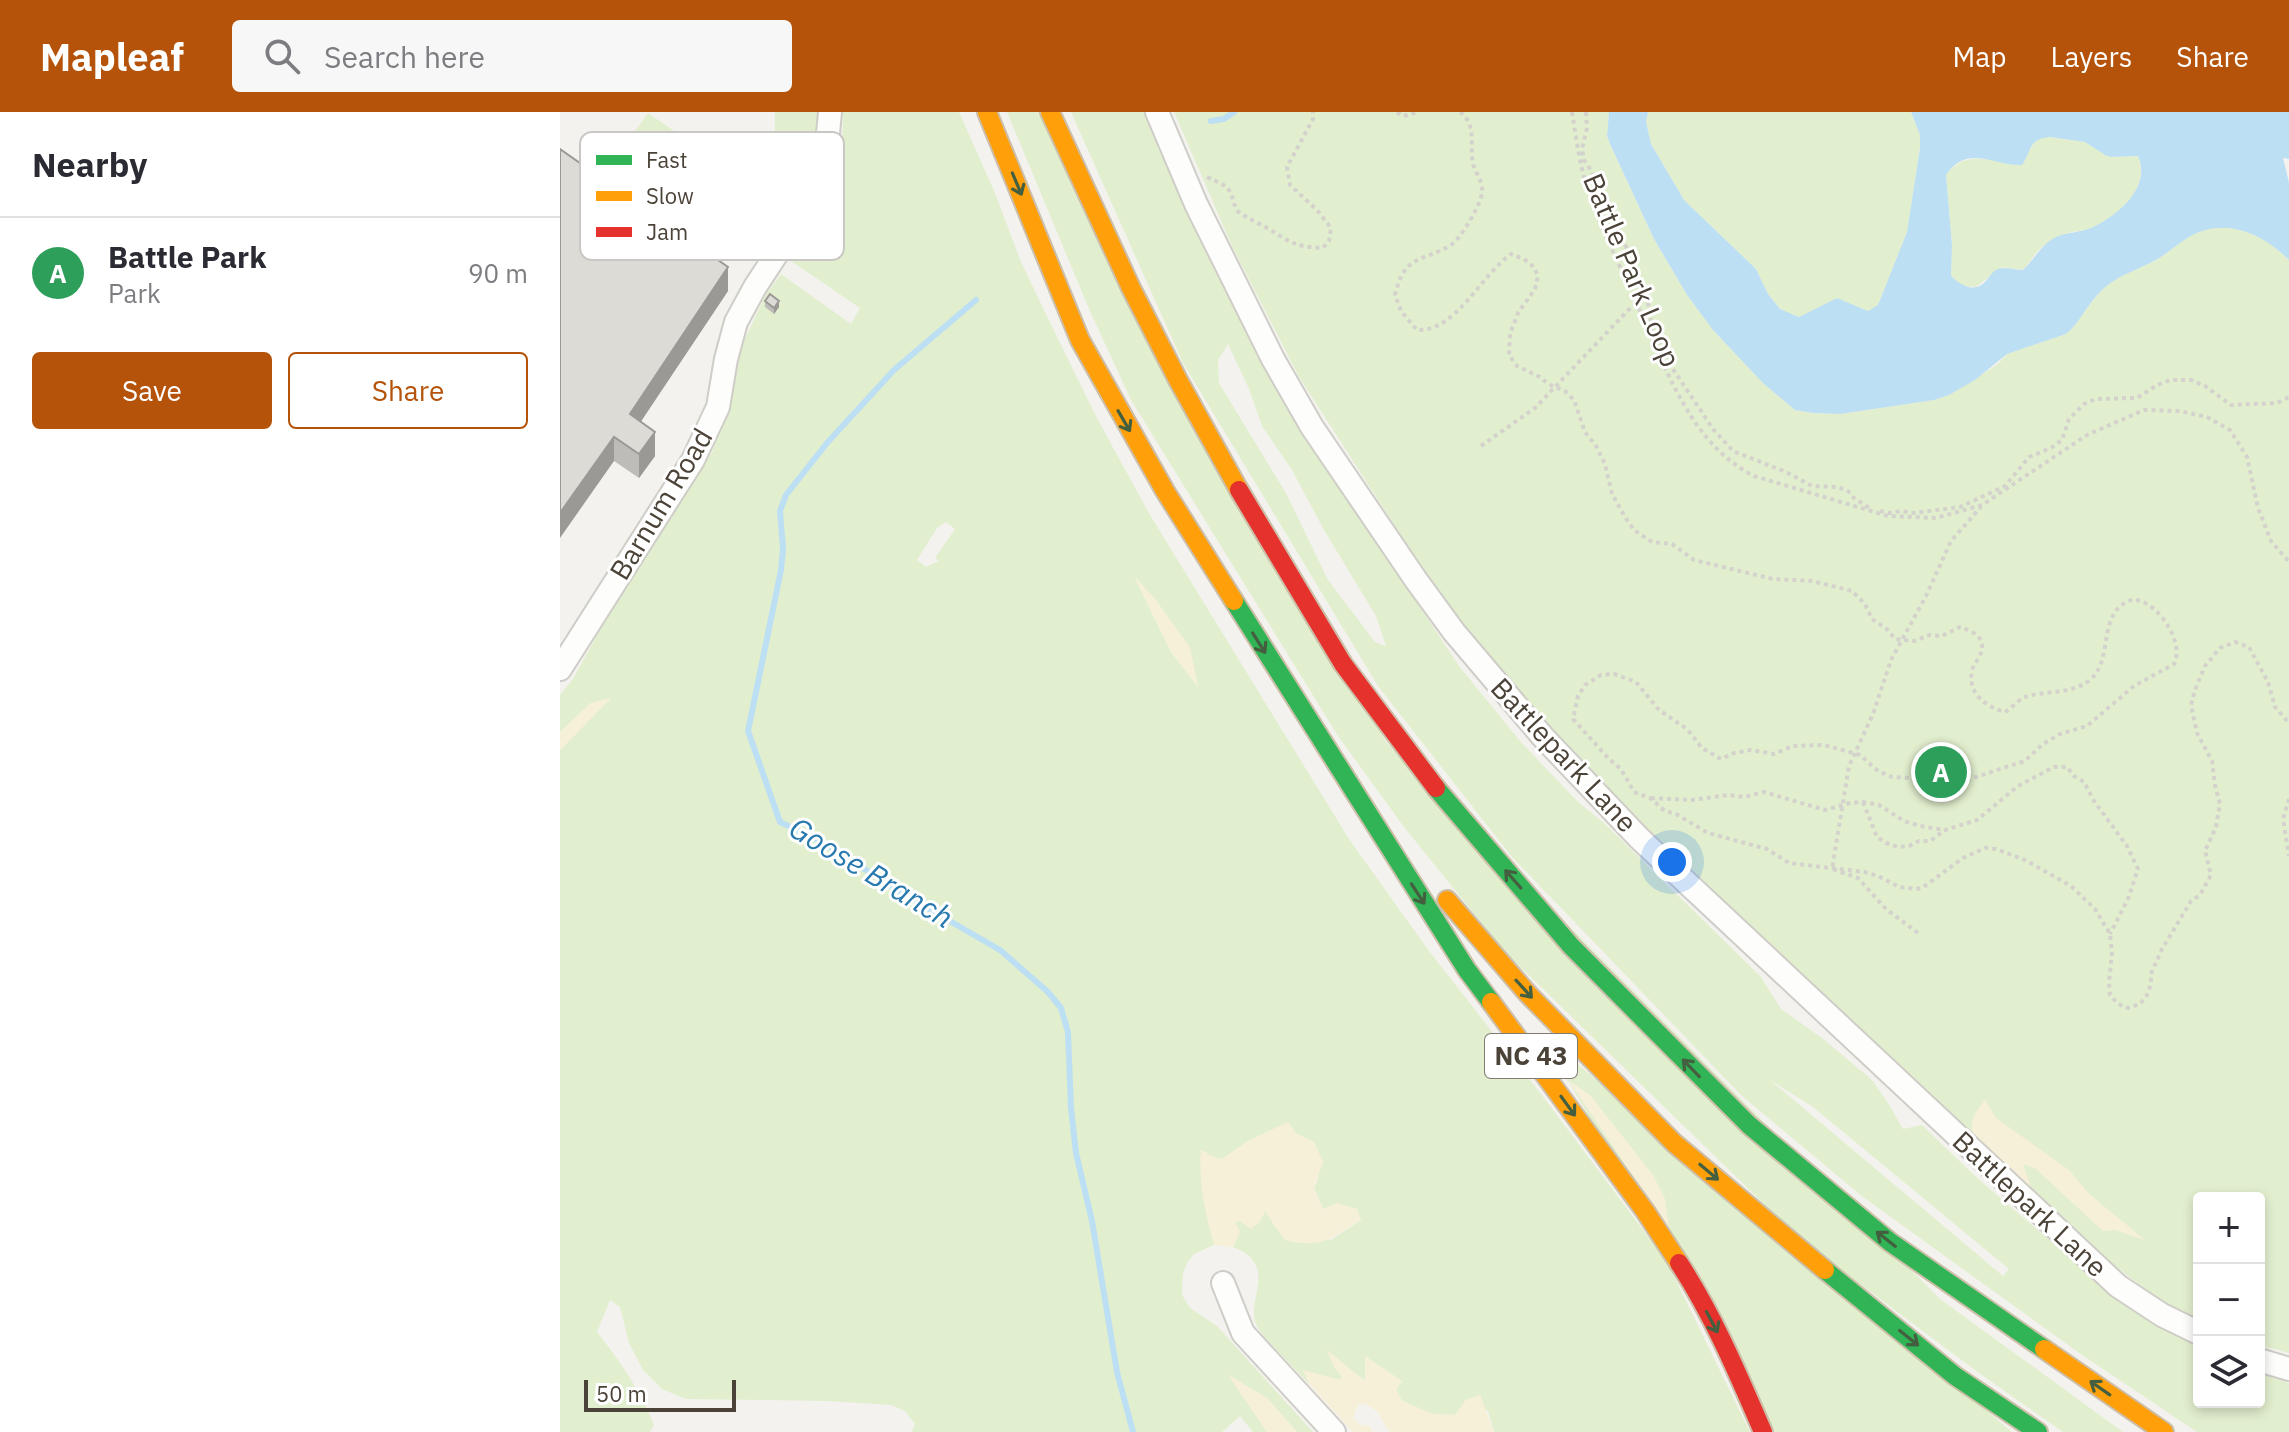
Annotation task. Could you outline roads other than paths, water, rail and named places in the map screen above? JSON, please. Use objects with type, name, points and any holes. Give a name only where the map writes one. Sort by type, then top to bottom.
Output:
[{"type":"highway","points":[[987,112],[1080,340],[1165,491],[1286,686],[1415,863],[1528,994],[1674,1143],[1955,1376],[2038,1432]]},
{"type":"highway","points":[[1050,112],[1131,288],[1250,510],[1343,664],[1451,808],[1571,946],[1749,1125],[1890,1242],[2164,1432]]},
{"type":"highway","name":"NC 43","points":[[1286,686],[1467,970],[1645,1211],[1692,1283],[1731,1359],[1763,1432]]},
{"type":"street","name":"Barnum Road","points":[[828,132],[830,112]]},
{"type":"street","name":"Battlepark Lane","points":[[1157,112],[1232,278],[1312,427],[1416,580],[1495,681],[1543,737],[1640,839],[2118,1286],[2162,1315],[2193,1330]]},
{"type":"street","name":"Barnum Road","points":[[560,669],[693,460],[718,407],[736,322],[773,260]]},
{"type":"street","points":[[1223,1283],[1243,1333],[1334,1432]]},
{"type":"street","points":[[2265,1362],[2289,1369]]},
{"type":"water","points":[[1609,112],[1648,112],[1646,122],[1651,144],[1684,200],[1756,269],[1768,294],[1780,309],[1799,317],[1837,298],[1868,311],[1878,305],[1907,232],[1920,148],[1920,135],[1911,112],[2289,112],[2289,159],[2283,158],[2289,183],[2289,260],[2267,242],[2243,231],[2216,228],[2203,231],[2107,286],[2066,334],[2007,354],[1975,380],[1949,395],[1840,414],[1795,410],[1764,384],[1713,330],[1687,295],[1654,239],[1607,136]],"holes":[[[2043,138],[2085,142],[2111,157],[2138,156],[2140,179],[2130,200],[2091,228],[2054,238],[2023,270],[1998,269],[1975,287],[1962,284],[1951,276],[1952,245],[1946,175],[1954,165],[1972,158],[2022,165],[2032,146]]]},
{"type":"waterway","name":"Goose Branch","points":[[1211,121],[1224,119],[1234,112]]},
{"type":"waterway","name":"Goose Branch","points":[[976,300],[894,370],[827,443],[786,495],[780,511],[781,570],[748,731],[780,822],[822,842],[1000,950],[1048,992],[1061,1008],[1068,1032],[1076,1153],[1092,1221],[1117,1372],[1133,1432]]},
{"type":"place","name":"Battle Park","points":[[1941,772]]}]
